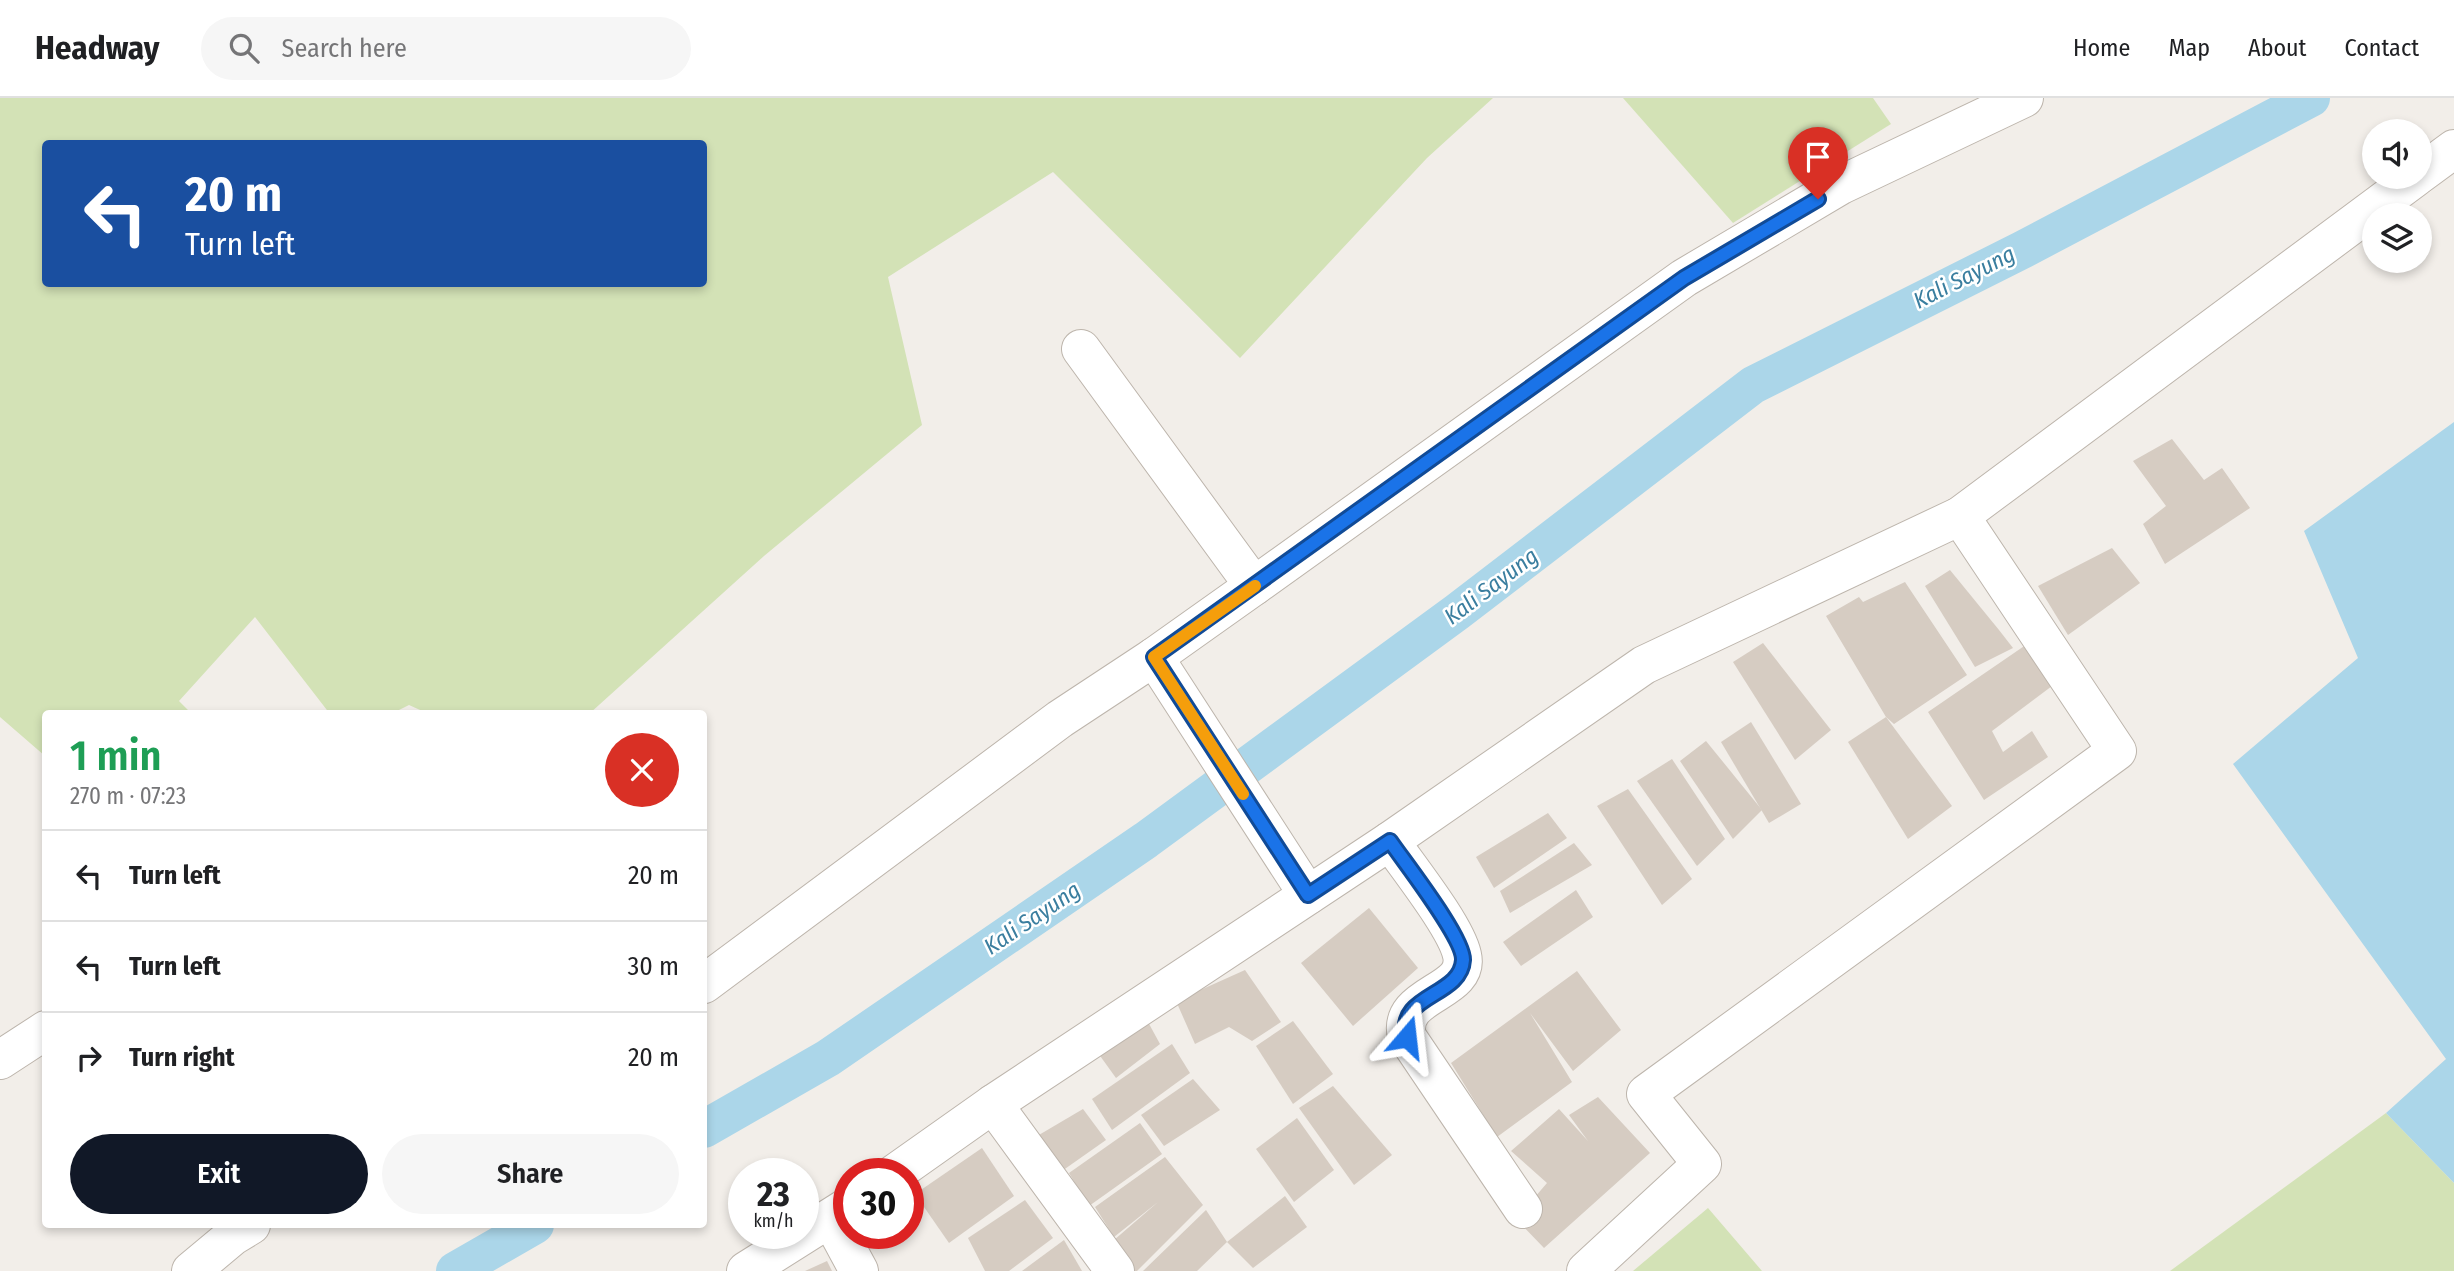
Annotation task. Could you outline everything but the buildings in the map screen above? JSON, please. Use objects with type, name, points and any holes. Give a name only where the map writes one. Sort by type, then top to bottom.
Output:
[{"type":"street","points":[[707,982],[1060,719],[1163,668],[1254,586],[1684,278],[1841,185],[2003,102]]},
{"type":"street","points":[[2432,165],[2454,149]]},
{"type":"street","points":[[917,1158],[1302,887],[1390,841],[1644,665],[1960,516],[2399,189]]},
{"type":"street","points":[[1081,349],[1254,586]]},
{"type":"street","points":[[1586,1271],[1702,1164],[1646,1094],[2117,751],[1960,516]]},
{"type":"street","points":[[1163,668],[1302,887]]},
{"type":"street","points":[[1390,841],[1448,926],[1462,953],[1463,962],[1454,980],[1409,1013],[1404,1027],[1407,1037],[1523,1209]]},
{"type":"street","points":[[0,1060],[42,1033]]},
{"type":"street","points":[[993,1104],[1115,1271]]},
{"type":"street","points":[[746,1271],[833,1216]]},
{"type":"street","points":[[191,1271],[246,1228]]},
{"type":"street","points":[[852,1249],[859,1271]]},
{"type":"green space","points":[[0,98],[1493,98],[1427,158],[1240,358],[1053,172],[888,277],[922,425],[764,556],[593,710],[420,710],[409,705],[399,710],[327,710],[255,617],[179,701],[188,710],[42,710],[42,753],[0,717]]},
{"type":"green space","points":[[1623,98],[1873,98],[1891,124],[1733,223]]},
{"type":"green space","points":[[2386,1113],[2454,1183],[2454,1271],[2170,1271]]},
{"type":"green space","points":[[1708,1208],[1762,1271],[1633,1271]]},
{"type":"water","points":[[2454,422],[2454,1183],[2386,1113],[2446,1059],[2233,764],[2358,658],[2304,531]]},
{"type":"waterway","name":"Kali Sayung","points":[[707,1127],[828,1058],[1146,840],[1457,612],[1753,385],[2022,250],[2311,98]]},
{"type":"waterway","name":"Kali Sayung","points":[[455,1271],[530,1228]]},
{"type":"slow traffic","points":[[1243,794],[1154,657],[1255,586]]},
{"type":"route","points":[[1407,1037],[1404,1027],[1409,1013],[1454,980],[1460,972],[1462,953],[1448,926],[1390,841],[1308,895],[1154,657],[1684,278],[1818,199]]}]
